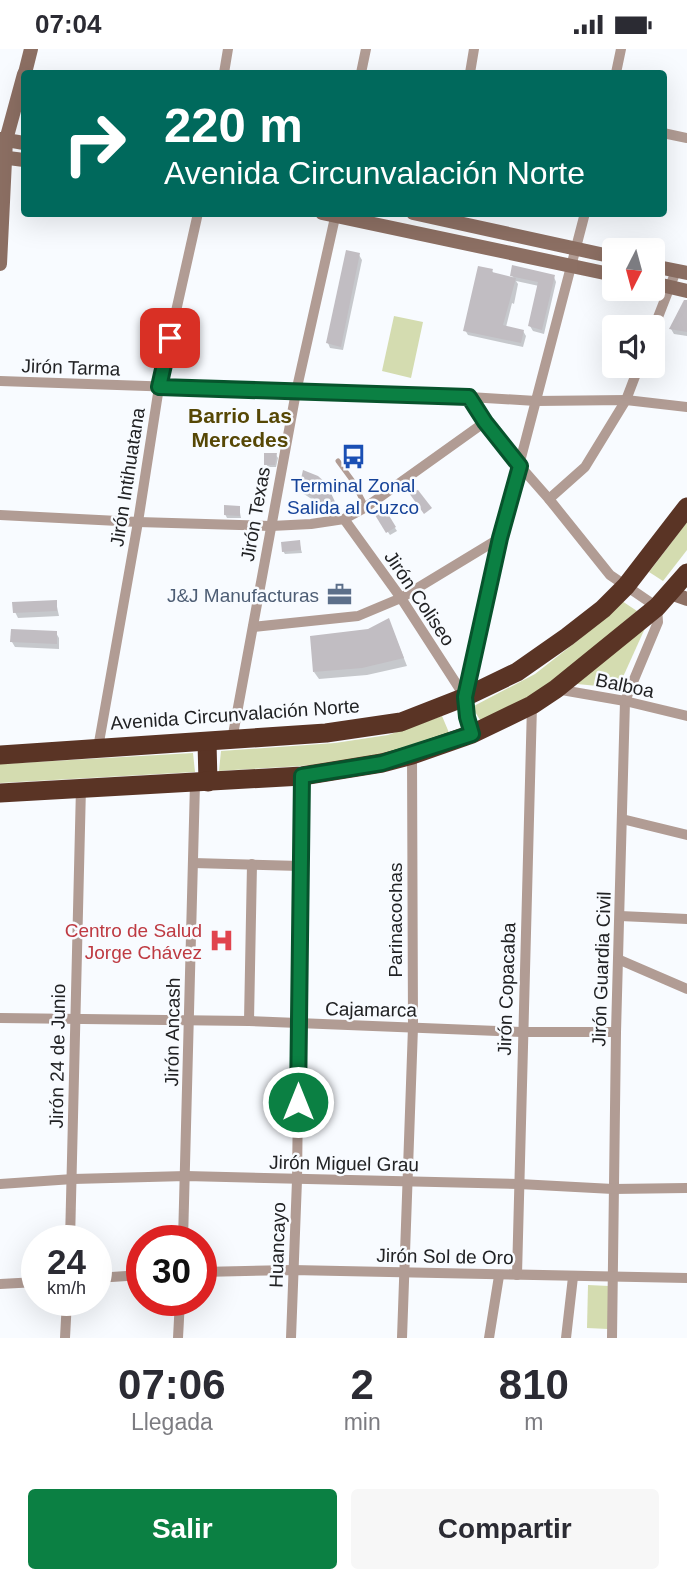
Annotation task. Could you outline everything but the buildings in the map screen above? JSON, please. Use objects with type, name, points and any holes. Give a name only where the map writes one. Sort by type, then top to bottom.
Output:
[{"type":"highway","name":"Avenida Circunvalación Norte","points":[[0,755],[326,733],[401,722],[465,697],[517,672],[603,609],[626,586],[687,507]]},
{"type":"highway","points":[[0,793],[302,776],[382,763],[412,755],[472,734],[532,705],[671,600],[686,576]]},
{"type":"highway","points":[[201,782],[207,742]]},
{"type":"street","points":[[26,70],[32,49]]},
{"type":"street","points":[[225,70],[229,49]]},
{"type":"street","points":[[362,70],[366,49]]},
{"type":"street","points":[[470,70],[474,49]]},
{"type":"street","points":[[617,70],[621,49]]},
{"type":"street","points":[[0,264],[3,139],[21,86]]},
{"type":"street","points":[[667,134],[687,138]]},
{"type":"street","points":[[3,139],[21,142]]},
{"type":"street","points":[[3,157],[21,160]]},
{"type":"street","name":"Jirón Intihuatana","points":[[98,747],[159,387],[197,217]]},
{"type":"street","name":"Jirón Texas","points":[[232,740],[330,217]]},
{"type":"street","points":[[345,217],[602,272]]},
{"type":"street","points":[[441,238],[445,217],[602,254]]},
{"type":"street","points":[[472,734],[465,697],[500,538],[584,217]]},
{"type":"street","points":[[659,315],[669,287],[682,272]]},
{"type":"street","points":[[665,286],[687,291]]},
{"type":"street","points":[[549,499],[585,467],[626,400],[634,378]]},
{"type":"street","name":"Jirón Tarma","points":[[0,381],[536,401],[626,400],[687,407]]},
{"type":"street","points":[[469,397],[485,422],[610,575],[626,586],[671,600]]},
{"type":"street","points":[[0,515],[271,526],[344,519],[366,507],[485,422]]},
{"type":"street","name":"Jirón Coliseo","points":[[344,519],[401,598],[465,697]]},
{"type":"street","points":[[253,627],[358,616],[401,598],[500,538]]},
{"type":"street","name":"Jirón Guardia Civil","points":[[612,1338],[616,1032],[625,701],[658,622],[671,600]]},
{"type":"street","name":"Balboa","points":[[556,689],[625,701],[687,716]]},
{"type":"street","name":"Jirón Copacaba","points":[[517,1275],[532,705]]},
{"type":"street","name":"Parinacochas","points":[[402,1338],[412,1027],[412,755]]},
{"type":"street","name":"Huancayo","points":[[291,1338],[297,1180],[302,776]]},
{"type":"street","name":"Jirón Ancash","points":[[184,1225],[193,863],[201,782]]},
{"type":"street","name":"Jirón 24 de Junio","points":[[71,1225],[81,787]]},
{"type":"street","points":[[622,819],[687,835]]},
{"type":"street","points":[[193,863],[300,866]]},
{"type":"street","points":[[249,1021],[252,863]]},
{"type":"street","points":[[620,916],[687,919]]},
{"type":"street","points":[[620,960],[687,989]]},
{"type":"street","name":"Cajamarca","points":[[0,1018],[249,1021],[522,1032],[616,1032]]},
{"type":"street","name":"Jirón Miguel Grau","points":[[0,1184],[186,1176],[519,1184],[613,1189],[687,1188]]},
{"type":"street","name":"Jirón Sol de Oro","points":[[217,1272],[292,1270],[687,1278]]},
{"type":"street","points":[[489,1338],[499,1276]]},
{"type":"street","points":[[566,1338],[573,1277]]},
{"type":"street","points":[[0,1284],[21,1283]]},
{"type":"street","points":[[65,1338],[66,1316]]},
{"type":"street","points":[[178,1338],[179,1316]]},
{"type":"lane","points":[[338,461],[366,507]]},
{"type":"green space","points":[[394,316],[423,322],[411,378],[382,371]]},
{"type":"green space","points":[[687,522],[687,550],[663,581],[649,572]]},
{"type":"green space","points":[[622,601],[637,611],[536,693],[482,723],[472,707],[535,674]]},
{"type":"green space","points":[[646,626],[618,688],[577,684]]},
{"type":"green space","points":[[442,716],[450,735],[398,752],[331,763],[219,771],[221,751],[335,743],[388,735]]},
{"type":"green space","points":[[193,753],[195,772],[0,783],[0,764]]},
{"type":"green space","points":[[588,1285],[609,1286],[608,1329],[587,1328]]},
{"type":"place","name":"Terminal Zonal Salida al Cuzco","points":[[353,457]]},
{"type":"place","name":"J&J Manufacturas","points":[[339,595]]},
{"type":"place","name":"Centro de Salud Jorge Chávez","points":[[222,941]]},
{"type":"district","name":"Barrio Las Mercedes","points":[[240,428]]},
{"type":"route","points":[[170,338],[159,387],[469,397],[520,466],[500,538],[465,697],[472,734],[382,763],[302,776],[298,1102]]}]
